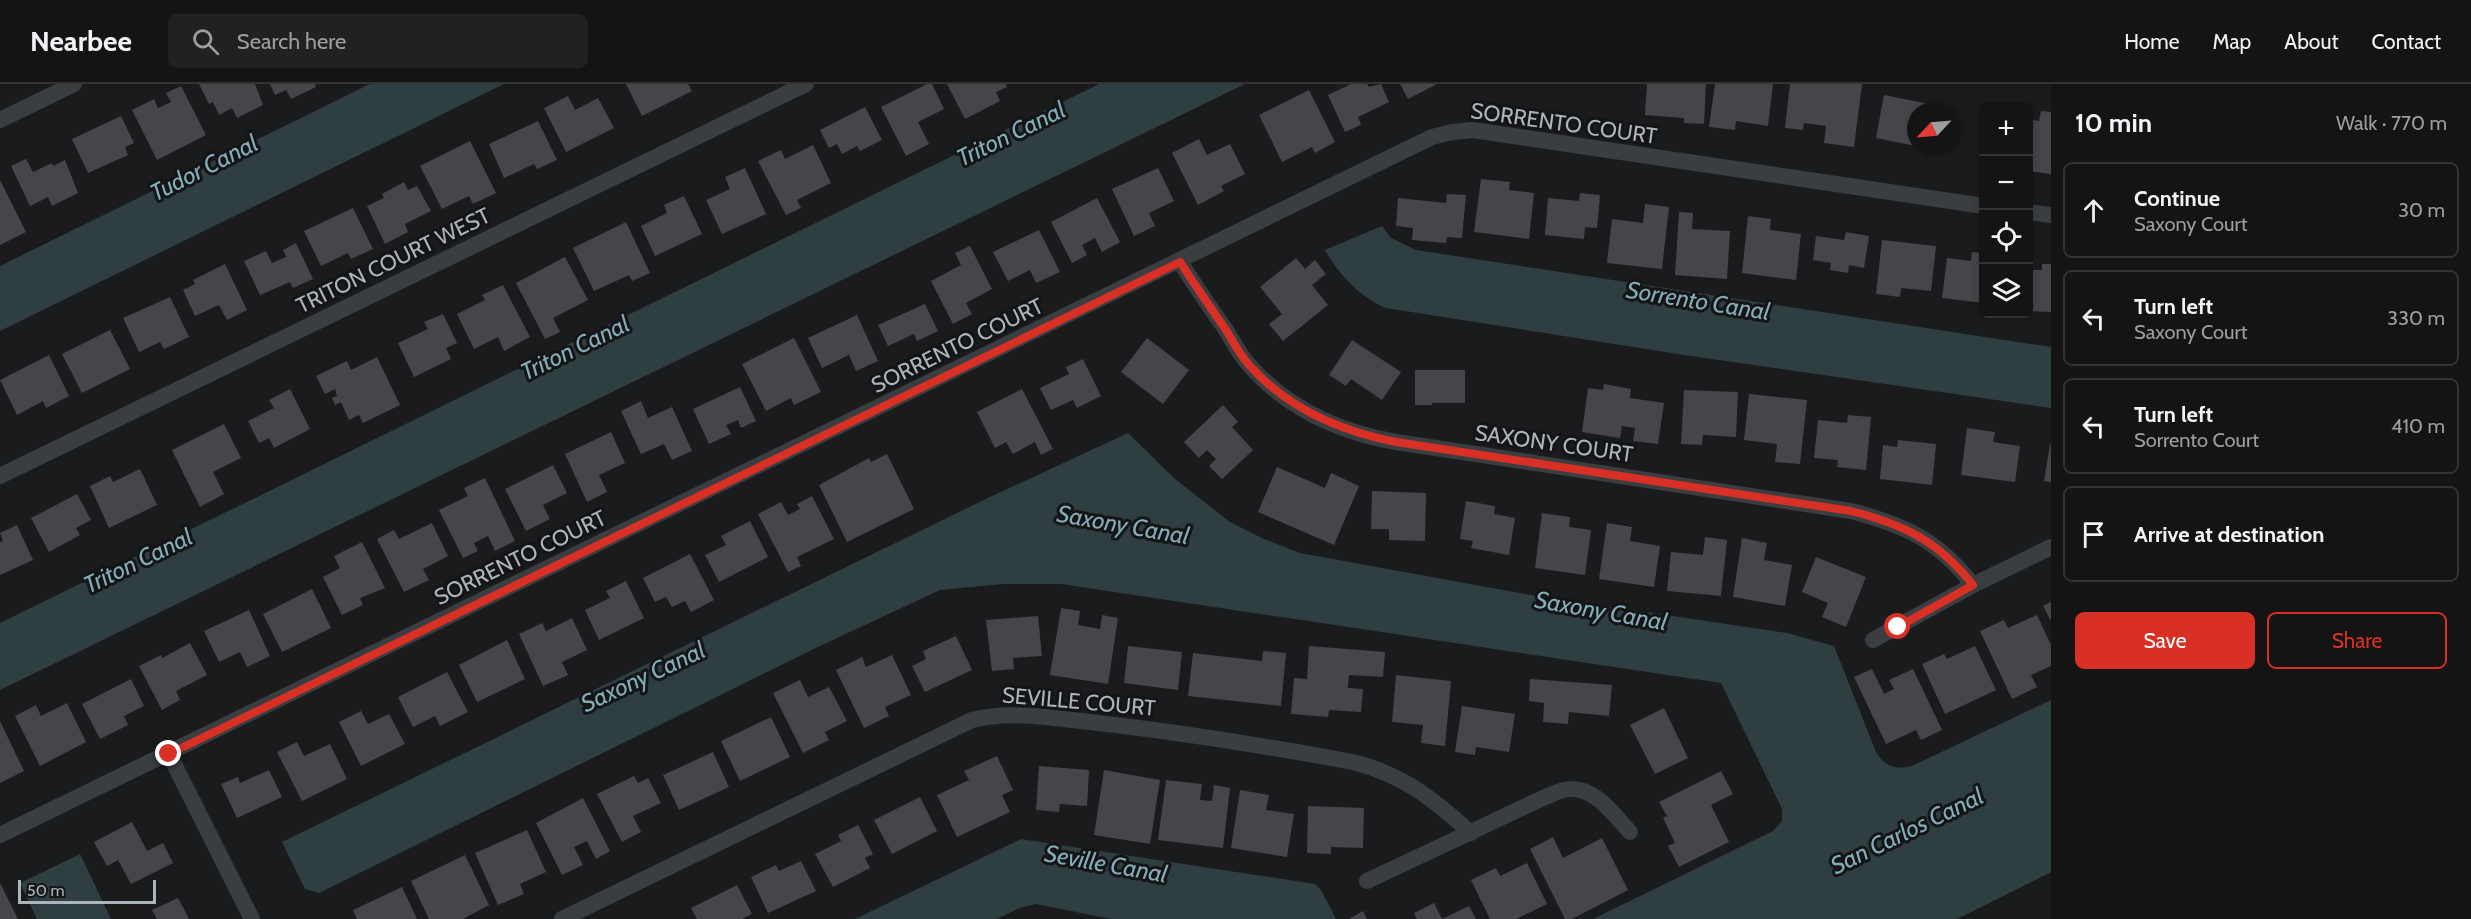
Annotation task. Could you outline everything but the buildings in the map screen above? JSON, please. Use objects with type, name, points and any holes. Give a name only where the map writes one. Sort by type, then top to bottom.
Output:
[{"type":"street","points":[[0,120],[74,84]]},
{"type":"street","name":"TRITON COURT WEST","points":[[0,476],[806,84]]},
{"type":"street","name":"SORRENTO COURT","points":[[0,835],[1180,262],[1432,137],[1473,130],[1979,205]]},
{"type":"street","points":[[2033,213],[2051,216]]},
{"type":"street","name":"SAXONY COURT","points":[[1180,262],[1247,363],[1286,398],[1311,415],[1338,428],[1366,437],[1396,442],[1851,511],[1917,533],[1945,554],[1973,585]]},
{"type":"street","points":[[1873,640],[1973,585],[2051,547]]},
{"type":"street","name":"SEVILLE COURT","points":[[562,919],[972,720],[993,714],[1015,714],[1139,728],[1353,762],[1392,774],[1411,784],[1471,833]]},
{"type":"street","points":[[169,754],[252,919]]},
{"type":"street","points":[[1367,881],[1543,798],[1569,789],[1585,792],[1601,801],[1630,832]]},
{"type":"water","name":"Tudor Canal","points":[[370,84],[504,84],[0,331],[0,266]]},
{"type":"water","name":"Triton Canal","points":[[1099,84],[1245,84],[0,690],[0,623]]},
{"type":"water","name":"Sorrento Canal","points":[[1382,226],[1391,238],[1416,250],[2051,347],[2051,408],[1684,355],[1386,308],[1367,298],[1351,284],[1325,250]]},
{"type":"water","points":[[1128,433],[1175,479],[1230,522],[1300,553],[1525,594],[1787,633],[1834,646],[1876,752],[1883,761],[1891,766],[1901,768],[1912,766],[2051,700],[2051,872],[1957,919],[1593,919],[1773,831],[1782,821],[1782,809],[1721,683],[1061,584],[1003,584],[940,590],[820,646],[319,893],[305,889],[282,842],[992,496]]},
{"type":"water","name":"Seville Canal","points":[[1021,839],[1315,884],[1321,890],[1336,919],[1111,919],[1036,904],[1019,908],[997,919],[855,919]]},
{"type":"water","points":[[80,854],[111,919],[37,919],[20,883]]},
{"type":"route","points":[[169,754],[1180,262],[1247,363],[1286,398],[1311,415],[1338,428],[1366,437],[1396,442],[1851,511],[1917,533],[1957,565],[1973,585],[1898,627]]},
{"type":"water label","name":"Saxony Canal","points":[[1123,525]]},
{"type":"water label","name":"Saxony Canal","points":[[1601,611]]},
{"type":"water label","name":"Saxony Canal","points":[[643,677]]},
{"type":"water label","name":"San Carlos Canal","points":[[1907,831]]}]
